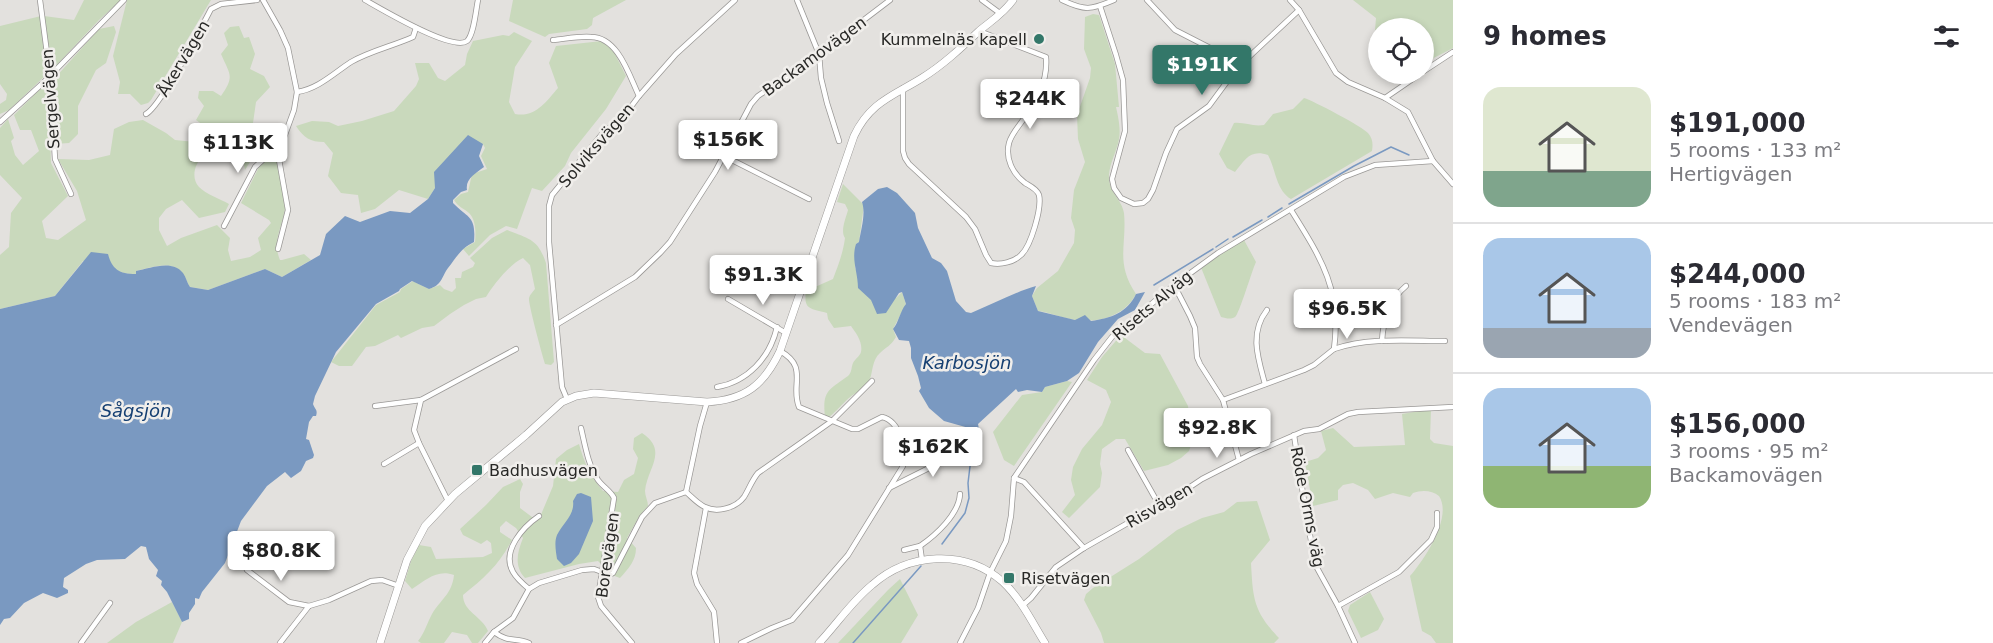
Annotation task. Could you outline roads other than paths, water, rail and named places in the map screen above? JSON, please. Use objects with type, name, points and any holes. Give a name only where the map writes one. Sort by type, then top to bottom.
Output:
[{"type":"street","name":"Sergelvägen","points":[[40,0],[50,76],[54,159],[71,194]]},
{"type":"street","points":[[0,122],[50,76],[124,0]]},
{"type":"street","name":"Åkervägen","points":[[146,114],[150,112],[162,94],[211,9],[221,4],[257,0]]},
{"type":"street","points":[[263,0],[288,48],[297,92],[294,110],[278,154],[288,210],[278,249]]},
{"type":"street","points":[[365,0],[416,28],[455,43],[463,43],[471,36],[478,0]]},
{"type":"street","name":"Solviksvägen","points":[[567,399],[562,387],[548,221],[552,195],[604,132],[624,116],[687,43],[735,0]]},
{"type":"street","points":[[797,0],[819,54],[825,95],[839,141]]},
{"type":"street","name":"Backamovägen","points":[[556,325],[634,277],[670,242],[724,156],[751,104],[779,80],[819,54],[890,0]]},
{"type":"street","points":[[981,0],[1000,14]]},
{"type":"street","points":[[381,643],[407,560],[425,526],[482,470],[567,399],[584,394],[606,393],[707,402],[728,400],[750,390],[764,379],[780,351],[858,126],[872,108],[942,64],[1013,0]]},
{"type":"street","points":[[1062,0],[1083,9],[1100,6],[1114,0]]},
{"type":"street","points":[[1147,0],[1175,30],[1214,50],[1237,68]]},
{"type":"street","points":[[1290,0],[1299,10],[1336,73],[1348,82],[1385,98],[1408,112],[1432,161],[1453,184]]},
{"type":"street","points":[[1100,6],[1122,80],[1125,132],[1112,179],[1116,192],[1125,201],[1134,204],[1143,203],[1148,199],[1177,129],[1209,106],[1237,68],[1299,10]]},
{"type":"street","points":[[297,92],[307,90],[326,80],[352,62],[413,37],[416,28]]},
{"type":"street","points":[[903,88],[905,158],[966,217],[975,229],[991,263],[998,264],[1013,260],[1025,251],[1036,224],[1039,198],[1036,190],[1022,181],[1011,167],[1007,155],[1009,141],[1043,89],[1046,57],[980,31]]},
{"type":"street","points":[[553,40],[591,36],[603,39],[613,46],[619,55],[639,96]]},
{"type":"street","points":[[1434,64],[1453,52]]},
{"type":"street","points":[[1385,98],[1405,84]]},
{"type":"street","points":[[224,226],[255,167],[266,156],[278,154]]},
{"type":"street","points":[[724,156],[809,199]]},
{"type":"street","name":"Risets Alväg","points":[[961,642],[978,608],[1009,529],[1014,478],[1112,337],[1174,285],[1218,253],[1325,188],[1365,168],[1384,163],[1432,161]]},
{"type":"street","points":[[1291,210],[1317,252],[1330,282],[1336,320],[1334,349]]},
{"type":"street","points":[[1174,285],[1192,322],[1196,337],[1197,357],[1223,400],[1239,460]]},
{"type":"street","points":[[1382,341],[1385,317],[1401,290],[1406,286]]},
{"type":"street","points":[[728,299],[786,333]]},
{"type":"street","points":[[1265,384],[1256,344],[1259,325],[1267,310]]},
{"type":"street","points":[[717,387],[737,382],[754,368],[768,352],[777,327]]},
{"type":"street","points":[[1223,400],[1314,365],[1334,349],[1342,346],[1382,341],[1445,341]]},
{"type":"street","points":[[375,406],[421,400],[516,349]]},
{"type":"street","points":[[741,643],[792,620],[848,555],[903,466],[904,460],[903,445],[894,423],[890,420],[882,417],[858,429],[852,429],[799,407],[795,391],[798,370],[793,361],[780,351]]},
{"type":"street","points":[[686,492],[706,508],[728,509],[734,506],[743,498],[753,478],[764,468],[832,422],[872,381]]},
{"type":"street","points":[[421,400],[414,429],[448,501]]},
{"type":"street","points":[[686,492],[707,402]]},
{"type":"street","name":"Risvägen","points":[[1022,606],[1056,567],[1084,548],[1239,460],[1304,431],[1319,429],[1348,414],[1453,407]]},
{"type":"street","name":"Borevägen","points":[[581,428],[597,478],[614,498],[598,597],[601,606],[632,643]]},
{"type":"street","name":"Röde Orms väg","points":[[1294,435],[1306,520],[1316,566],[1355,643]]},
{"type":"street","points":[[384,464],[419,443]]},
{"type":"street","points":[[1128,450],[1159,505]]},
{"type":"street","points":[[889,488],[955,455],[977,456]]},
{"type":"street","points":[[1014,478],[1024,482],[1084,548]]},
{"type":"street","points":[[485,643],[494,632],[513,618],[529,589],[539,582],[569,572],[594,569],[610,574],[616,570],[628,541],[642,517],[655,503],[686,492]]},
{"type":"street","points":[[904,550],[920,546],[931,537],[957,506],[960,494]]},
{"type":"street","points":[[706,508],[694,573],[697,584],[714,612],[717,643]]},
{"type":"street","points":[[1338,606],[1399,572],[1431,540],[1437,527],[1437,513]]},
{"type":"street","points":[[529,589],[512,570],[511,551],[519,536],[539,516]]},
{"type":"street","points":[[920,546],[922,560]]},
{"type":"street","points":[[819,643],[870,586],[896,568],[936,558],[954,559],[990,573],[1007,587],[1022,606],[1045,643]]},
{"type":"street","points":[[247,570],[289,602],[309,606],[329,600],[371,581],[382,580],[399,586]]},
{"type":"street","points":[[81,643],[110,603]]},
{"type":"street","points":[[280,643],[309,606]]},
{"type":"street","points":[[494,632],[500,638],[508,641],[519,640],[529,643]]},
{"type":"water","name":"Sågsjön","points":[[468,135],[483,144],[479,156],[484,167],[472,177],[467,190],[461,192],[453,203],[472,222],[474,242],[459,254],[436,285],[429,289],[412,281],[376,304],[336,352],[315,396],[313,404],[316,416],[313,416],[309,422],[306,439],[309,440],[313,458],[306,461],[301,471],[291,478],[285,472],[267,486],[241,521],[225,563],[199,599],[195,598],[189,619],[182,622],[161,585],[162,581],[156,576],[158,570],[149,559],[146,547],[141,546],[125,559],[97,560],[86,564],[64,578],[63,587],[68,590],[68,593],[57,598],[43,593],[24,603],[0,625],[0,309],[55,296],[91,252],[108,254],[114,267],[125,273],[136,274],[136,271],[154,267],[173,266],[183,273],[190,287],[208,290],[265,269],[282,277],[320,255],[326,234],[345,216],[360,222],[390,211],[410,213],[428,199],[435,188],[434,172]]},
{"type":"water","name":"Karbosjön","points":[[887,187],[897,193],[915,213],[918,228],[932,258],[941,263],[947,271],[956,301],[966,312],[971,313],[1036,286],[1032,296],[1038,311],[1075,320],[1085,315],[1091,321],[1118,314],[1128,306],[1136,294],[1145,292],[1135,310],[1118,319],[1098,342],[1079,373],[1067,381],[1045,387],[1042,392],[1027,390],[1018,392],[1016,389],[978,424],[979,429],[976,430],[944,421],[929,408],[919,391],[921,388],[911,358],[909,341],[899,340],[893,329],[906,304],[902,292],[886,313],[877,314],[871,300],[858,288],[854,255],[863,222],[862,202],[878,189]]},
{"type":"water","points":[[581,493],[591,497],[593,521],[579,554],[571,563],[564,566],[557,559],[556,538],[572,511],[573,501],[577,494]]},
{"type":"waterway","points":[[1289,204],[1391,147],[1409,155]]},
{"type":"waterway","points":[[1268,217],[1282,208]]},
{"type":"waterway","points":[[1233,237],[1262,220]]},
{"type":"waterway","points":[[1216,247],[1228,239]]},
{"type":"waterway","points":[[1154,285],[1213,249]]},
{"type":"waterway","points":[[942,544],[965,513],[969,498],[971,458]]},
{"type":"waterway","points":[[853,643],[921,566]]},
{"type":"place","name":"Kummelnäs kapell","points":[[1039,39]]},
{"type":"place","name":"Badhusvägen","points":[[477,470]]},
{"type":"place","name":"Risetvägen","points":[[1009,578]]}]
